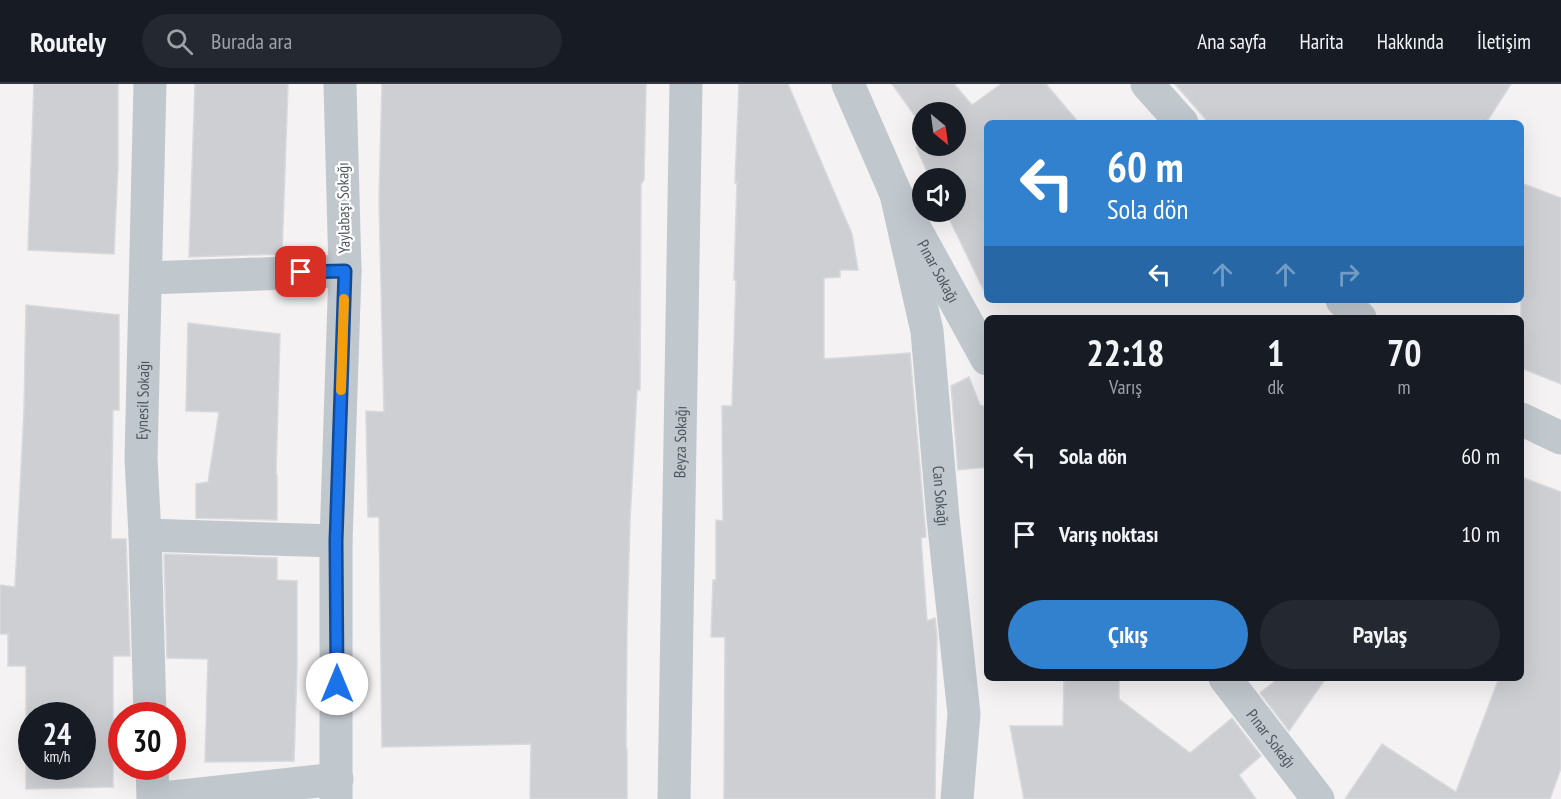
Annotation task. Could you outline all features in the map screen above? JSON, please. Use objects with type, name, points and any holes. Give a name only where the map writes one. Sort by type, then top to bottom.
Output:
[{"type":"street","name":"Eynesil Sokağı","points":[[150,84],[141,459],[150,702]]},
{"type":"street","name":"Yaylabaşı Sokağı","points":[[336,789],[336,541],[345,271],[340,84]]},
{"type":"street","name":"Beyza Sokağı","points":[[674,799],[686,84]]},
{"type":"street","name":"Pınar Sokağı","points":[[848,84],[896,194],[984,354]]},
{"type":"street","points":[[1147,84],[1179,120]]},
{"type":"street","name":"Can Sokağı","points":[[896,194],[927,331],[943,518],[964,714],[957,799]]},
{"type":"street","points":[[146,278],[345,271]]},
{"type":"street","points":[[1345,303],[1357,315]]},
{"type":"street","points":[[1524,421],[1561,438]]},
{"type":"street","points":[[145,535],[336,541]]},
{"type":"street","name":"Pınar Sokağı","points":[[1227,681],[1318,799]]},
{"type":"street","points":[[153,780],[154,799],[336,789]]},
{"type":"building","points":[[34,84],[118,84],[118,165],[114,254],[28,250]]},
{"type":"building","points":[[195,84],[288,84],[282,254],[189,257]]},
{"type":"building","points":[[382,84],[646,84],[644,180],[641,184],[640,390],[637,390],[627,628],[627,799],[530,799],[531,744],[382,747],[379,517],[368,517],[366,411],[384,412],[379,199]]},
{"type":"building","points":[[739,84],[788,84],[852,234],[858,270],[840,270],[840,277],[824,278],[824,359],[910,353],[926,537],[921,538],[927,621],[935,618],[937,635],[935,799],[724,799],[725,637],[711,637],[713,580],[716,580],[716,520],[723,521],[722,406],[732,406],[736,280],[734,280],[737,182],[735,183]]},
{"type":"building","points":[[892,84],[954,84],[972,105],[1001,84],[1046,84],[1076,120],[984,120],[984,291],[951,222],[966,222],[966,168],[925,168],[920,156],[966,156],[966,102],[912,102],[912,112]]},
{"type":"building","points":[[1175,84],[1511,84],[1488,120],[1206,120]]},
{"type":"building","points":[[1524,184],[1561,198],[1561,384],[1524,369],[1524,315],[1521,315],[1521,303],[1524,303]]},
{"type":"building","points":[[26,305],[119,315],[119,410],[113,410],[111,539],[126,539],[130,656],[113,656],[113,702],[108,702],[108,780],[113,780],[113,787],[26,789],[26,780],[96,780],[96,702],[26,702],[26,666],[8,666],[8,634],[0,634],[0,585],[15,587],[24,411]]},
{"type":"building","points":[[188,323],[280,334],[277,520],[196,518],[196,484],[208,482],[219,412],[186,411]]},
{"type":"building","points":[[969,377],[980,405],[984,406],[984,467],[958,470],[951,386]]},
{"type":"building","points":[[1524,478],[1561,492],[1561,768],[1550,799],[1345,799],[1382,744],[1456,792],[1498,681],[1524,681]]},
{"type":"building","points":[[164,554],[277,558],[277,580],[297,581],[294,761],[205,762],[208,659],[167,658]]},
{"type":"building","points":[[1064,681],[1119,681],[1119,699],[1190,753],[1232,718],[1261,756],[1239,775],[1256,799],[1024,799],[1010,726],[1063,726]]},
{"type":"building","points":[[1275,681],[1324,681],[1289,731],[1260,693]]},
{"type":"slow traffic","points":[[341,390],[344,299]]},
{"type":"route","points":[[301,272],[345,271],[336,541],[337,684]]}]
